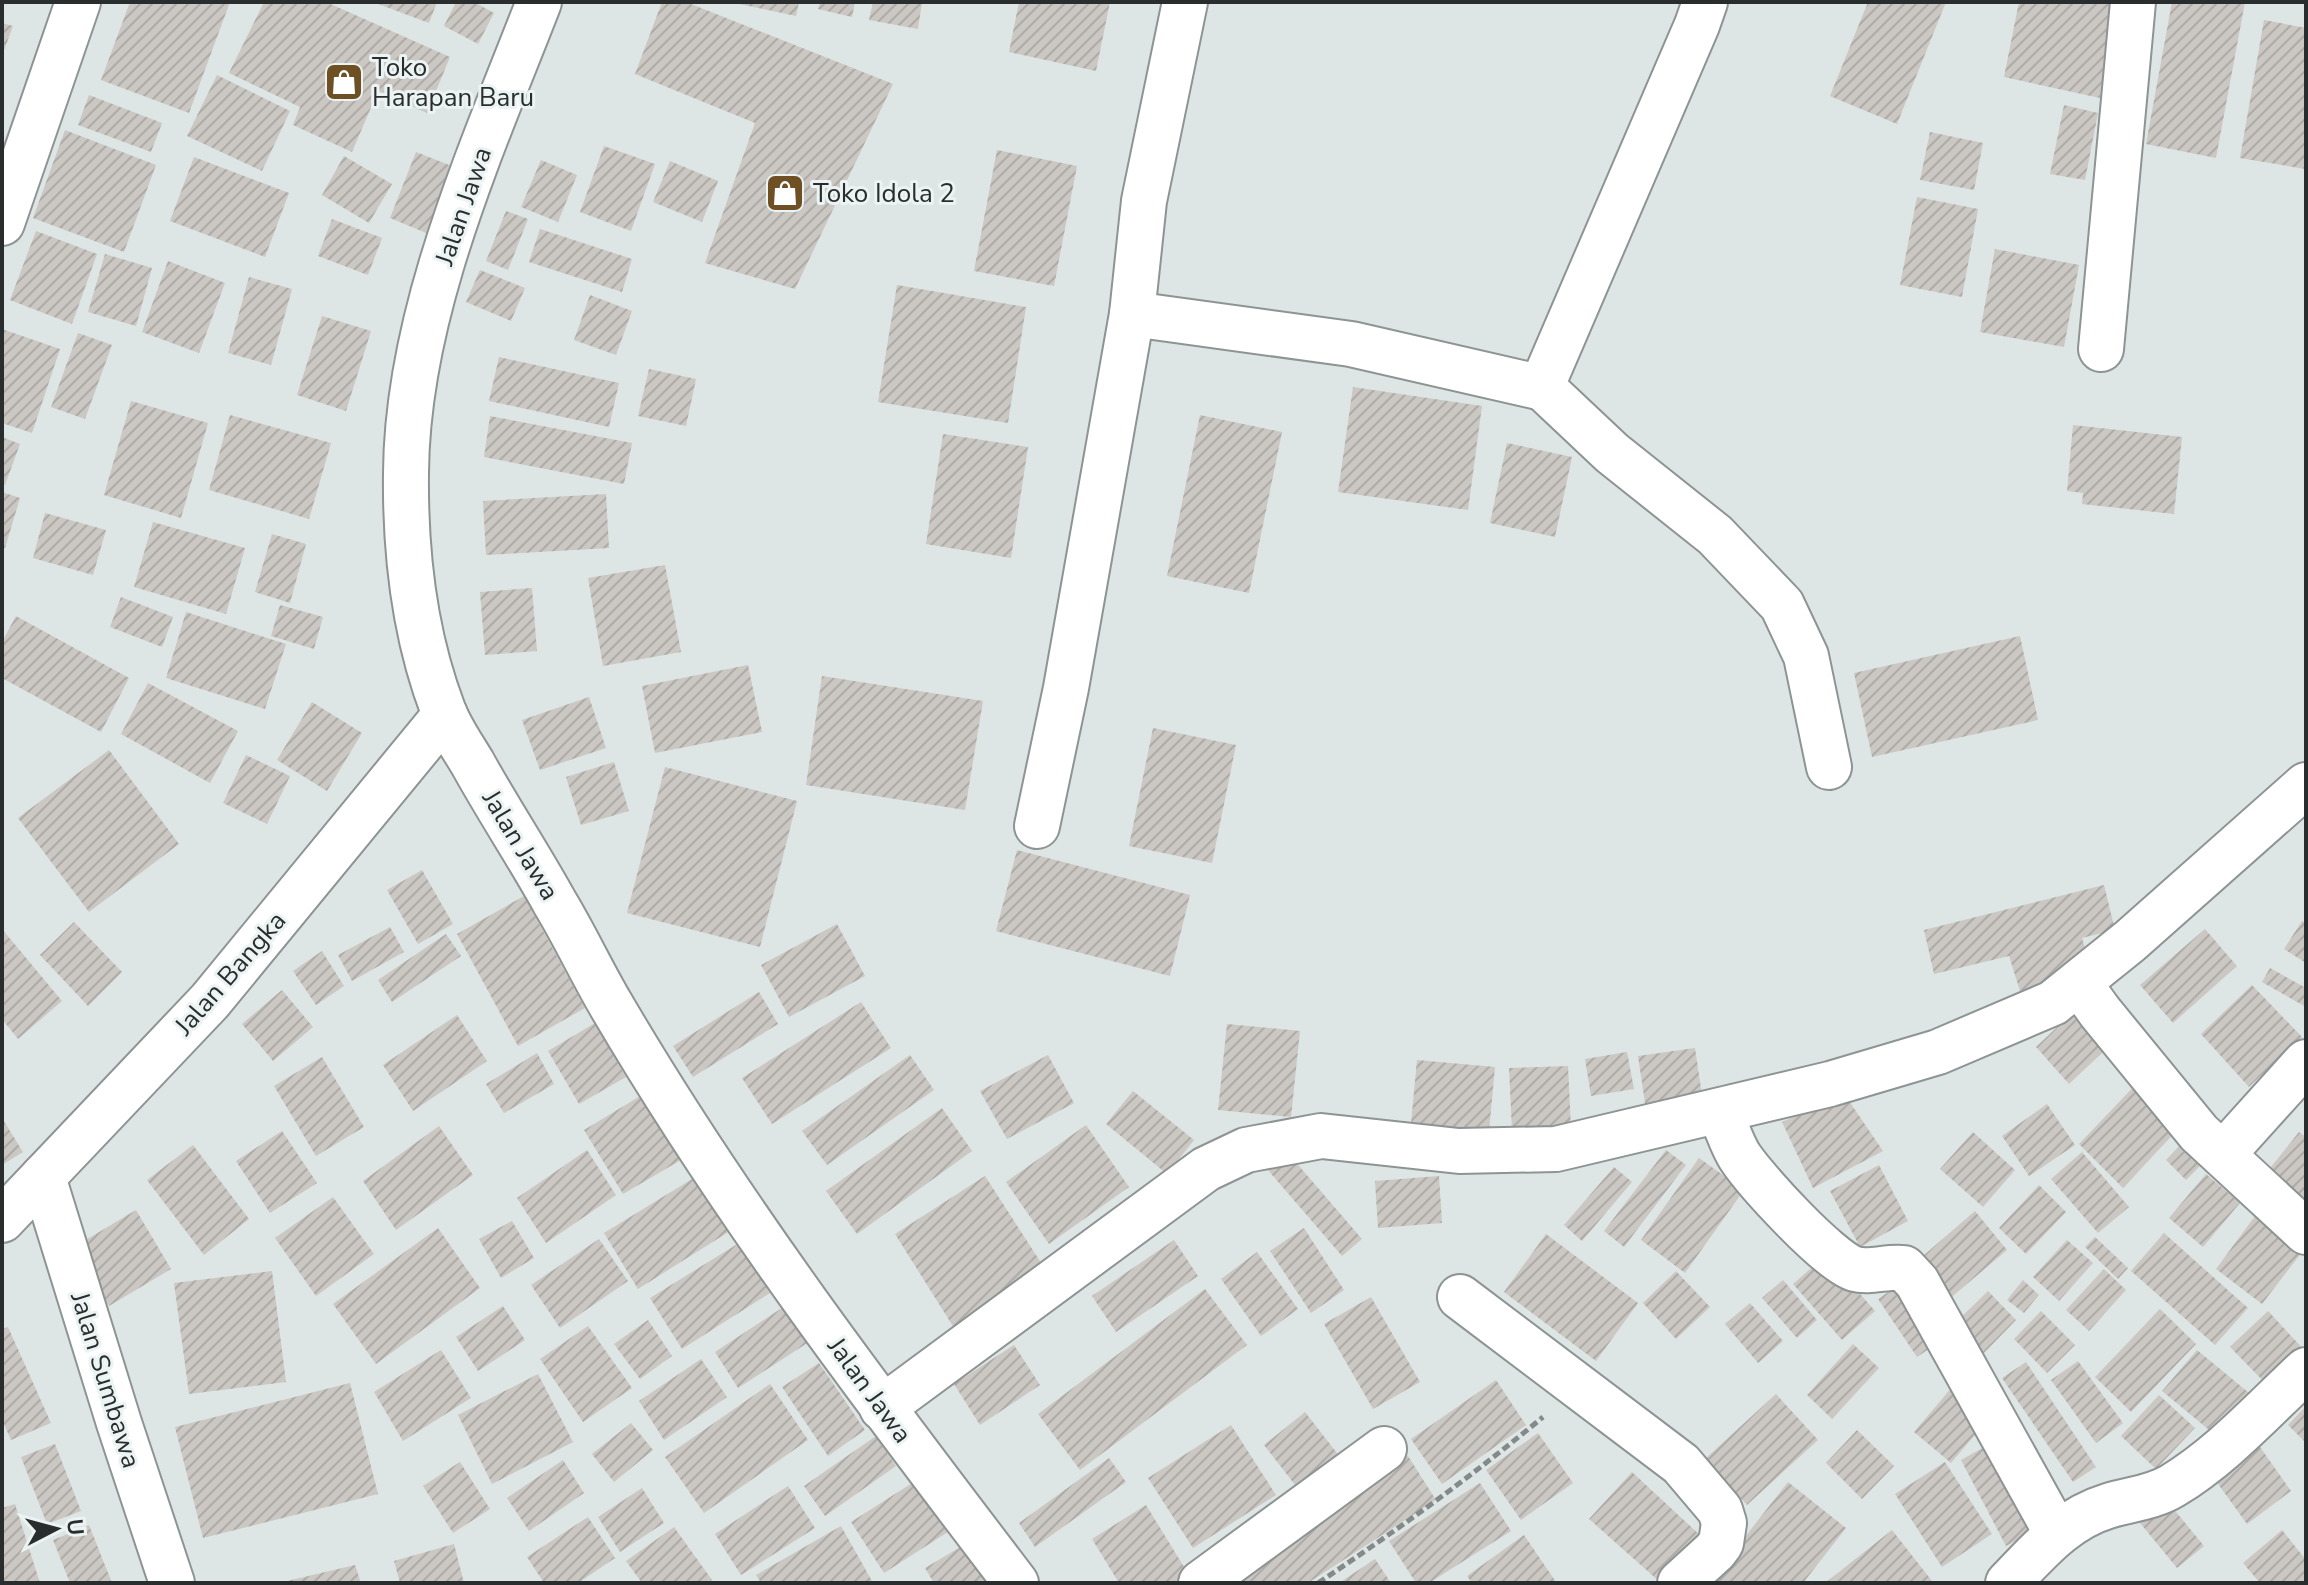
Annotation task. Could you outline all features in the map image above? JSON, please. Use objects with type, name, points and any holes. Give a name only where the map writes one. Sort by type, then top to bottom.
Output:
[{"type":"street","points":[[2,223],[78,2]]},
{"type":"street","name":"Jalan Jawa","points":[[539,2],[480,153],[428,310],[412,396],[406,470],[410,577],[429,669],[445,715],[556,903],[611,1005],[780,1266],[882,1408],[1016,1583]]},
{"type":"street","points":[[1037,826],[1066,688],[1132,314],[1144,201],[1185,2]]},
{"type":"street","points":[[1543,388],[1705,2]]},
{"type":"street","points":[[2101,349],[2133,2]]},
{"type":"street","points":[[1132,314],[1351,344],[1543,388],[1612,453],[1715,535],[1782,605],[1806,656],[1829,767]]},
{"type":"street","name":"Jalan Bangka","points":[[2,1220],[210,1001],[445,715]]},
{"type":"street","points":[[882,1408],[1206,1169],[1246,1150],[1321,1136],[1459,1151],[1556,1149],[1728,1131],[1830,1084],[1938,1052],[2053,1003],[2088,996],[2130,941],[2306,785]]},
{"type":"street","points":[[2088,996],[2199,1133],[2306,1232]]},
{"type":"street","points":[[2223,1154],[2306,1062]]},
{"type":"street","points":[[1728,1131],[1789,1212],[1821,1245],[1849,1267],[1866,1270],[1897,1267],[1910,1273],[2057,1534]]},
{"type":"street","name":"Jalan Sumbawa","points":[[43,1177],[172,1583]]},
{"type":"street","points":[[1460,1297],[1681,1464],[1720,1510],[1724,1523],[1721,1543],[1680,1583]]},
{"type":"street","points":[[2008,1583],[2076,1518],[2110,1505],[2147,1498],[2172,1486],[2215,1455],[2306,1370]]},
{"type":"street","points":[[1201,1583],[1384,1449]]},
{"type":"path","points":[[1318,1583],[1485,1466],[1580,1386]]},
{"type":"building","points":[[130,2],[230,2],[189,113],[101,80]]},
{"type":"building","name":"Toko Harapan Baru","points":[[264,2],[326,2],[450,57],[427,113],[378,91],[352,152],[293,125],[300,107],[229,73]]},
{"type":"building","points":[[373,2],[437,2],[429,23]]},
{"type":"building","points":[[456,2],[474,2],[494,13],[478,44],[444,26]]},
{"type":"building","name":"Toko Idola 2","points":[[662,2],[686,2],[893,84],[795,289],[705,263],[755,123],[635,74]]},
{"type":"building","points":[[730,2],[799,2],[796,16]]},
{"type":"building","points":[[820,2],[855,2],[852,17],[818,9]]},
{"type":"building","points":[[873,2],[922,2],[918,29],[869,20]]},
{"type":"building","points":[[1019,2],[1110,2],[1096,71],[1009,52]]},
{"type":"building","points":[[1868,2],[1946,2],[1897,124],[1830,96]]},
{"type":"building","points":[[2019,2],[2119,2],[2100,98],[2004,77]]},
{"type":"building","points":[[2172,2],[2245,2],[2216,158],[2146,144]]},
{"type":"building","points":[[2264,20],[2306,28],[2305,169],[2240,158]]},
{"type":"building","points":[[2,23],[13,26],[2,56]]},
{"type":"building","points":[[217,75],[290,111],[262,171],[187,136]]},
{"type":"building","points":[[89,95],[162,123],[151,152],[78,125]]},
{"type":"building","points":[[2064,105],[2098,113],[2085,180],[2050,174]]},
{"type":"building","points":[[65,130],[156,165],[124,252],[33,218]]},
{"type":"building","points":[[1930,132],[1983,143],[1974,190],[1920,180]]},
{"type":"building","points":[[604,146],[655,164],[631,231],[580,212]]},
{"type":"building","points":[[997,150],[1077,166],[1054,286],[974,271]]},
{"type":"building","points":[[416,152],[457,168],[431,235],[390,218]]},
{"type":"building","points":[[344,156],[392,184],[369,223],[322,195]]},
{"type":"building","points":[[194,157],[289,193],[265,257],[170,221]]},
{"type":"building","points":[[541,160],[577,175],[558,222],[521,207]]},
{"type":"building","points":[[670,161],[718,181],[702,222],[653,202]]},
{"type":"building","points":[[1917,197],[1978,209],[1962,297],[1900,285]]},
{"type":"building","points":[[506,211],[528,219],[508,270],[486,261]]},
{"type":"building","points":[[332,219],[382,238],[368,275],[318,256]]},
{"type":"building","points":[[540,229],[632,259],[622,292],[529,262]]},
{"type":"building","points":[[36,231],[97,254],[72,324],[10,300]]},
{"type":"building","points":[[1995,249],[2079,265],[2064,347],[1980,332]]},
{"type":"building","points":[[105,254],[152,268],[136,326],[88,312]]},
{"type":"building","points":[[168,261],[225,283],[199,353],[142,332]]},
{"type":"building","points":[[480,270],[525,288],[511,321],[466,302]]},
{"type":"building","points":[[249,277],[292,289],[271,365],[228,353]]},
{"type":"building","points":[[897,285],[1026,307],[1008,423],[878,402]]},
{"type":"building","points":[[590,295],[632,311],[616,355],[574,340]]},
{"type":"building","points":[[322,316],[371,331],[346,411],[297,395]]},
{"type":"building","points":[[2,329],[60,349],[32,433],[2,423]]},
{"type":"building","points":[[78,333],[112,345],[85,419],[51,407]]},
{"type":"building","points":[[499,357],[619,383],[609,427],[489,401]]},
{"type":"building","points":[[649,369],[696,379],[686,426],[638,416]]},
{"type":"building","points":[[1353,387],[1482,406],[1468,510],[1338,492]]},
{"type":"building","points":[[131,401],[208,423],[181,518],[104,495]]},
{"type":"building","points":[[230,415],[331,443],[309,519],[209,490]]},
{"type":"building","points":[[1200,415],[1282,432],[1249,593],[1167,576]]},
{"type":"building","points":[[490,416],[632,443],[624,484],[484,457]]},
{"type":"building","points":[[2073,425],[2182,437],[2174,514],[2082,504],[2083,493],[2067,491]]},
{"type":"building","points":[[943,434],[1028,447],[1011,558],[926,544]]},
{"type":"building","points":[[2,437],[20,444],[5,485],[2,484]]},
{"type":"building","points":[[1507,443],[1572,457],[1555,537],[1490,523]]},
{"type":"building","points":[[2,492],[20,498],[5,548],[2,548]]},
{"type":"building","points":[[606,494],[609,548],[486,555],[483,501]]},
{"type":"building","points":[[45,513],[106,530],[93,575],[33,558]]},
{"type":"building","points":[[153,522],[245,548],[226,614],[134,587]]},
{"type":"building","points":[[272,534],[306,544],[290,603],[255,592]]},
{"type":"building","points":[[665,565],[681,652],[603,666],[588,578]]},
{"type":"building","points":[[532,588],[537,651],[485,655],[480,592]]},
{"type":"building","points":[[121,597],[173,617],[162,647],[110,627]]},
{"type":"building","points":[[280,605],[323,617],[314,649],[271,636]]},
{"type":"building","points":[[186,612],[286,644],[265,709],[166,678]]},
{"type":"building","points":[[16,616],[129,678],[101,732],[2,678],[2,642]]},
{"type":"building","points":[[2020,636],[2038,720],[1872,757],[1854,673]]},
{"type":"building","points":[[748,665],[762,732],[655,753],[642,686]]},
{"type":"building","points":[[822,676],[983,701],[965,810],[806,785]]},
{"type":"building","points":[[148,683],[238,731],[210,783],[121,734]]},
{"type":"building","points":[[589,697],[606,748],[540,770],[522,720]]},
{"type":"building","points":[[312,702],[362,733],[327,791],[277,760]]},
{"type":"building","points":[[1153,728],[1236,745],[1212,863],[1129,846]]},
{"type":"building","points":[[109,750],[179,844],[89,912],[18,818]]},
{"type":"building","points":[[246,755],[290,776],[267,824],[223,803]]},
{"type":"building","points":[[614,762],[629,811],[581,825],[566,777]]},
{"type":"building","points":[[665,767],[797,801],[760,947],[627,913]]},
{"type":"building","points":[[1017,850],[1190,895],[1170,976],[996,931]]},
{"type":"building","points":[[422,870],[453,924],[418,944],[387,890]]},
{"type":"building","points":[[2104,885],[2115,930],[2082,938],[2091,968],[2020,991],[2009,956],[1934,974],[1924,930]]},
{"type":"building","points":[[524,896],[585,1008],[518,1046],[457,934]]},
{"type":"building","points":[[2302,921],[2306,923],[2306,963],[2284,949]]},
{"type":"building","points":[[74,922],[122,972],[88,1006],[40,955]]},
{"type":"building","points":[[837,924],[865,976],[789,1017],[761,965]]},
{"type":"building","points":[[390,927],[404,952],[352,981],[338,955]]},
{"type":"building","points":[[2,929],[62,1001],[18,1039],[2,1019]]},
{"type":"building","points":[[2205,929],[2237,966],[2173,1023],[2140,985]]},
{"type":"building","points":[[446,934],[461,956],[392,1002],[378,980]]},
{"type":"building","points":[[322,951],[344,986],[316,1005],[293,971]]},
{"type":"building","points":[[2270,968],[2306,988],[2306,1007],[2262,982]]},
{"type":"building","points":[[2252,985],[2302,1037],[2249,1087],[2201,1034]]},
{"type":"building","points":[[282,990],[313,1027],[273,1061],[242,1024]]},
{"type":"building","points":[[759,992],[778,1024],[693,1077],[673,1046]]},
{"type":"building","points":[[861,1002],[891,1048],[772,1124],[742,1078]]},
{"type":"building","points":[[2071,1014],[2104,1051],[2069,1084],[2036,1047]]},
{"type":"building","points":[[457,1015],[487,1061],[413,1111],[383,1065]]},
{"type":"building","points":[[595,1023],[626,1077],[579,1104],[548,1051]]},
{"type":"building","points":[[1227,1024],[1300,1031],[1291,1117],[1218,1110]]},
{"type":"building","points":[[1695,1048],[1703,1102],[1646,1110],[1638,1056]]},
{"type":"building","points":[[1627,1052],[1634,1089],[1591,1096],[1585,1059]]},
{"type":"building","points":[[537,1053],[554,1084],[504,1113],[486,1084]]},
{"type":"building","points":[[910,1055],[934,1090],[827,1165],[802,1131]]},
{"type":"building","points":[[1048,1055],[1074,1103],[1007,1139],[980,1091]]},
{"type":"building","points":[[322,1057],[364,1127],[316,1156],[274,1086]]},
{"type":"building","points":[[1417,1060],[1495,1067],[1488,1142],[1410,1134]]},
{"type":"building","points":[[1568,1066],[1571,1128],[1512,1130],[1509,1068]]},
{"type":"building","points":[[2141,1079],[2180,1127],[2123,1188],[2079,1144]]},
{"type":"building","points":[[1133,1091],[1194,1140],[1167,1174],[1106,1124]]},
{"type":"building","points":[[642,1095],[681,1160],[623,1194],[584,1130]]},
{"type":"building","points":[[1845,1095],[1883,1151],[1813,1188],[1782,1122]]},
{"type":"building","points":[[2047,1104],[2075,1145],[2029,1176],[2002,1136]]},
{"type":"building","points":[[942,1108],[972,1151],[857,1234],[826,1191]]},
{"type":"building","points":[[2,1118],[23,1152],[2,1165]]},
{"type":"building","points":[[1086,1125],[1129,1187],[1049,1244],[1006,1182]]},
{"type":"building","points":[[439,1126],[473,1175],[396,1230],[363,1181]]},
{"type":"building","points":[[282,1131],[317,1183],[270,1213],[236,1161]]},
{"type":"building","points":[[1973,1132],[2015,1170],[1983,1207],[1940,1169]]},
{"type":"building","points":[[2299,1132],[2306,1137],[2306,1204],[2259,1182]]},
{"type":"building","points":[[2186,1139],[2207,1159],[2186,1180],[2166,1160]]},
{"type":"building","points":[[193,1145],[249,1219],[204,1255],[147,1180]]},
{"type":"building","points":[[587,1150],[616,1195],[546,1243],[517,1198]]},
{"type":"building","points":[[1666,1150],[1686,1165],[1624,1247],[1604,1231]]},
{"type":"building","points":[[1287,1152],[1362,1239],[1342,1256],[1267,1169]]},
{"type":"building","points":[[2082,1152],[2129,1207],[2098,1233],[2051,1179]]},
{"type":"building","points":[[1699,1158],[1744,1190],[1685,1273],[1641,1240]]},
{"type":"building","points":[[1879,1165],[1908,1221],[1860,1247],[1830,1191]]},
{"type":"building","points":[[1614,1167],[1632,1182],[1582,1241],[1564,1225]]},
{"type":"building","points":[[2206,1174],[2240,1203],[2203,1247],[2169,1218]]},
{"type":"building","points":[[697,1176],[730,1231],[638,1289],[604,1233]]},
{"type":"building","points":[[985,1176],[1047,1272],[956,1331],[895,1234]]},
{"type":"building","points":[[1439,1176],[1442,1223],[1378,1228],[1375,1181]]},
{"type":"building","points":[[2039,1185],[2066,1212],[2026,1254],[1999,1228]]},
{"type":"building","points":[[333,1197],[374,1254],[316,1296],[275,1238]]},
{"type":"building","points":[[136,1210],[171,1269],[109,1306],[74,1247]]},
{"type":"building","points":[[1975,1211],[2007,1250],[1948,1300],[1916,1262]]},
{"type":"building","points":[[2258,1212],[2305,1248],[2262,1304],[2216,1269]]},
{"type":"building","points":[[512,1221],[534,1258],[501,1278],[479,1239]]},
{"type":"building","points":[[438,1228],[480,1288],[376,1364],[333,1304]]},
{"type":"building","points":[[1304,1228],[1344,1290],[1311,1313],[1270,1251]]},
{"type":"building","points":[[2164,1233],[2248,1308],[2215,1345],[2131,1271]]},
{"type":"building","points":[[1546,1234],[1638,1303],[1596,1361],[1504,1292]]},
{"type":"building","points":[[2095,1237],[2128,1268],[2118,1279],[2085,1247]]},
{"type":"building","points":[[599,1239],[628,1281],[560,1328],[531,1285]]},
{"type":"building","points":[[1174,1240],[1198,1276],[1116,1332],[1092,1296]]},
{"type":"building","points":[[2067,1240],[2093,1263],[2059,1301],[2033,1277]]},
{"type":"building","points":[[739,1243],[770,1293],[682,1349],[650,1298]]},
{"type":"building","points":[[1257,1252],[1298,1309],[1261,1336],[1221,1279]]},
{"type":"building","points":[[1826,1255],[1875,1311],[1842,1340],[1793,1284]]},
{"type":"building","points":[[2104,1269],[2126,1290],[2089,1331],[2066,1310]]},
{"type":"building","points":[[272,1271],[286,1382],[189,1394],[174,1283]]},
{"type":"building","points":[[1676,1271],[1710,1307],[1676,1339],[1643,1303]]},
{"type":"building","points":[[1783,1280],[1817,1320],[1797,1338],[1762,1298]]},
{"type":"building","points":[[2023,1280],[2039,1295],[2024,1313],[2007,1300]]},
{"type":"building","points":[[1903,1282],[1942,1340],[1917,1357],[1878,1299]]},
{"type":"building","points":[[1205,1289],[1247,1345],[1080,1470],[1038,1414]]},
{"type":"building","points":[[1988,1291],[2016,1320],[1982,1355],[1952,1326]]},
{"type":"building","points":[[1371,1297],[1420,1382],[1373,1409],[1324,1324]]},
{"type":"building","points":[[1750,1303],[1783,1341],[1758,1363],[1725,1324]]},
{"type":"building","points":[[788,1304],[812,1340],[738,1388],[715,1352]]},
{"type":"building","points":[[503,1306],[525,1340],[478,1371],[456,1337]]},
{"type":"building","points":[[2160,1309],[2196,1344],[2131,1412],[2095,1377]]},
{"type":"building","points":[[2041,1311],[2075,1345],[2047,1373],[2014,1339]]},
{"type":"building","points":[[2268,1311],[2306,1352],[2272,1390],[2230,1347]]},
{"type":"building","points":[[648,1320],[672,1356],[640,1379],[614,1344]]},
{"type":"building","points":[[588,1326],[632,1388],[583,1422],[540,1359]]},
{"type":"building","points":[[8,1327],[51,1423],[11,1440],[2,1420],[2,1329]]},
{"type":"building","points":[[1853,1344],[1879,1368],[1832,1419],[1807,1395]]},
{"type":"building","points":[[1014,1345],[1040,1385],[980,1425],[954,1384]]},
{"type":"building","points":[[441,1350],[471,1398],[403,1441],[374,1392]]},
{"type":"building","points":[[2197,1350],[2254,1397],[2220,1439],[2162,1391]]},
{"type":"building","points":[[701,1359],[727,1397],[664,1440],[639,1401]]},
{"type":"building","points":[[2078,1361],[2123,1423],[2096,1443],[2051,1380]]},
{"type":"building","points":[[2026,1362],[2096,1467],[2073,1482],[2002,1378]]},
{"type":"building","points":[[819,1363],[865,1430],[828,1456],[782,1387]]},
{"type":"building","points":[[538,1374],[573,1442],[492,1484],[458,1415]]},
{"type":"building","points":[[1496,1380],[1526,1425],[1442,1484],[1411,1439]]},
{"type":"building","points":[[350,1383],[378,1494],[203,1538],[175,1427]]},
{"type":"building","points":[[770,1384],[808,1440],[704,1513],[665,1457]]},
{"type":"building","points":[[1953,1386],[1990,1417],[1951,1463],[1914,1432]]},
{"type":"building","points":[[1776,1394],[1818,1440],[1747,1505],[1705,1459]]},
{"type":"building","points":[[2159,1395],[2195,1428],[2156,1469],[2121,1436]]},
{"type":"building","points":[[2306,1406],[2306,1443],[2288,1425]]},
{"type":"building","points":[[1305,1412],[1340,1457],[1299,1490],[1264,1445]]},
{"type":"building","points":[[631,1423],[653,1450],[614,1482],[592,1454]]},
{"type":"building","points":[[1231,1425],[1276,1495],[1193,1548],[1148,1478]]},
{"type":"building","points":[[1857,1430],[1894,1466],[1862,1499],[1826,1463]]},
{"type":"building","points":[[1538,1433],[1573,1483],[1521,1520],[1486,1470]]},
{"type":"building","points":[[876,1436],[896,1466],[825,1516],[804,1486]]},
{"type":"building","points":[[2253,1437],[2291,1491],[2247,1524],[2208,1470]]},
{"type":"building","points":[[1995,1441],[2042,1527],[2006,1546],[1961,1460]]},
{"type":"building","points":[[55,1444],[81,1511],[47,1524],[21,1457]]},
{"type":"building","points":[[1408,1456],[1436,1500],[1308,1583],[1215,1583]]},
{"type":"building","points":[[1109,1458],[1126,1482],[1035,1547],[1019,1523]]},
{"type":"building","points":[[563,1460],[584,1493],[529,1531],[507,1498]]},
{"type":"building","points":[[460,1462],[490,1509],[453,1533],[423,1486]]},
{"type":"building","points":[[1945,1462],[1992,1534],[1942,1567],[1895,1494]]},
{"type":"building","points":[[1632,1472],[1702,1537],[1661,1583],[1589,1519]]},
{"type":"building","points":[[920,1478],[951,1530],[884,1573],[851,1522]]},
{"type":"building","points":[[1788,1482],[1846,1528],[1803,1583],[1717,1583],[1712,1579]]},
{"type":"building","points":[[1480,1483],[1511,1531],[1429,1583],[1416,1583],[1389,1541]]},
{"type":"building","points":[[788,1486],[815,1528],[741,1575],[715,1534]]},
{"type":"building","points":[[642,1488],[664,1523],[620,1552],[598,1517]]},
{"type":"building","points":[[2163,1496],[2204,1546],[2177,1568],[2136,1518]]},
{"type":"building","points":[[15,1504],[40,1583],[2,1583],[2,1508]]},
{"type":"building","points":[[1146,1505],[1189,1575],[1176,1583],[1119,1583],[1092,1539]]},
{"type":"building","points":[[588,1517],[615,1558],[578,1583],[544,1583],[527,1557]]},
{"type":"building","points":[[89,1525],[112,1583],[70,1583],[53,1540]]},
{"type":"building","points":[[841,1526],[872,1581],[761,1583],[756,1575]]},
{"type":"building","points":[[674,1527],[712,1580],[707,1583],[642,1583],[626,1561]]},
{"type":"building","points":[[1892,1530],[1932,1581],[1825,1583]]},
{"type":"building","points":[[2282,1530],[2306,1560],[2306,1583],[2260,1583],[2243,1563]]},
{"type":"building","points":[[1524,1535],[1556,1582],[1472,1583],[1467,1576]]},
{"type":"building","points":[[969,1542],[993,1583],[934,1583],[925,1568]]},
{"type":"building","points":[[454,1544],[464,1583],[400,1583],[394,1561]]},
{"type":"building","points":[[1375,1559],[1391,1583],[1339,1583]]},
{"type":"building","points":[[355,1565],[361,1583],[283,1583],[283,1582]]},
{"type":"place","name":"Toko Harapan Baru","points":[[344,82]]},
{"type":"place","name":"Toko Idola 2","points":[[785,193]]}]
